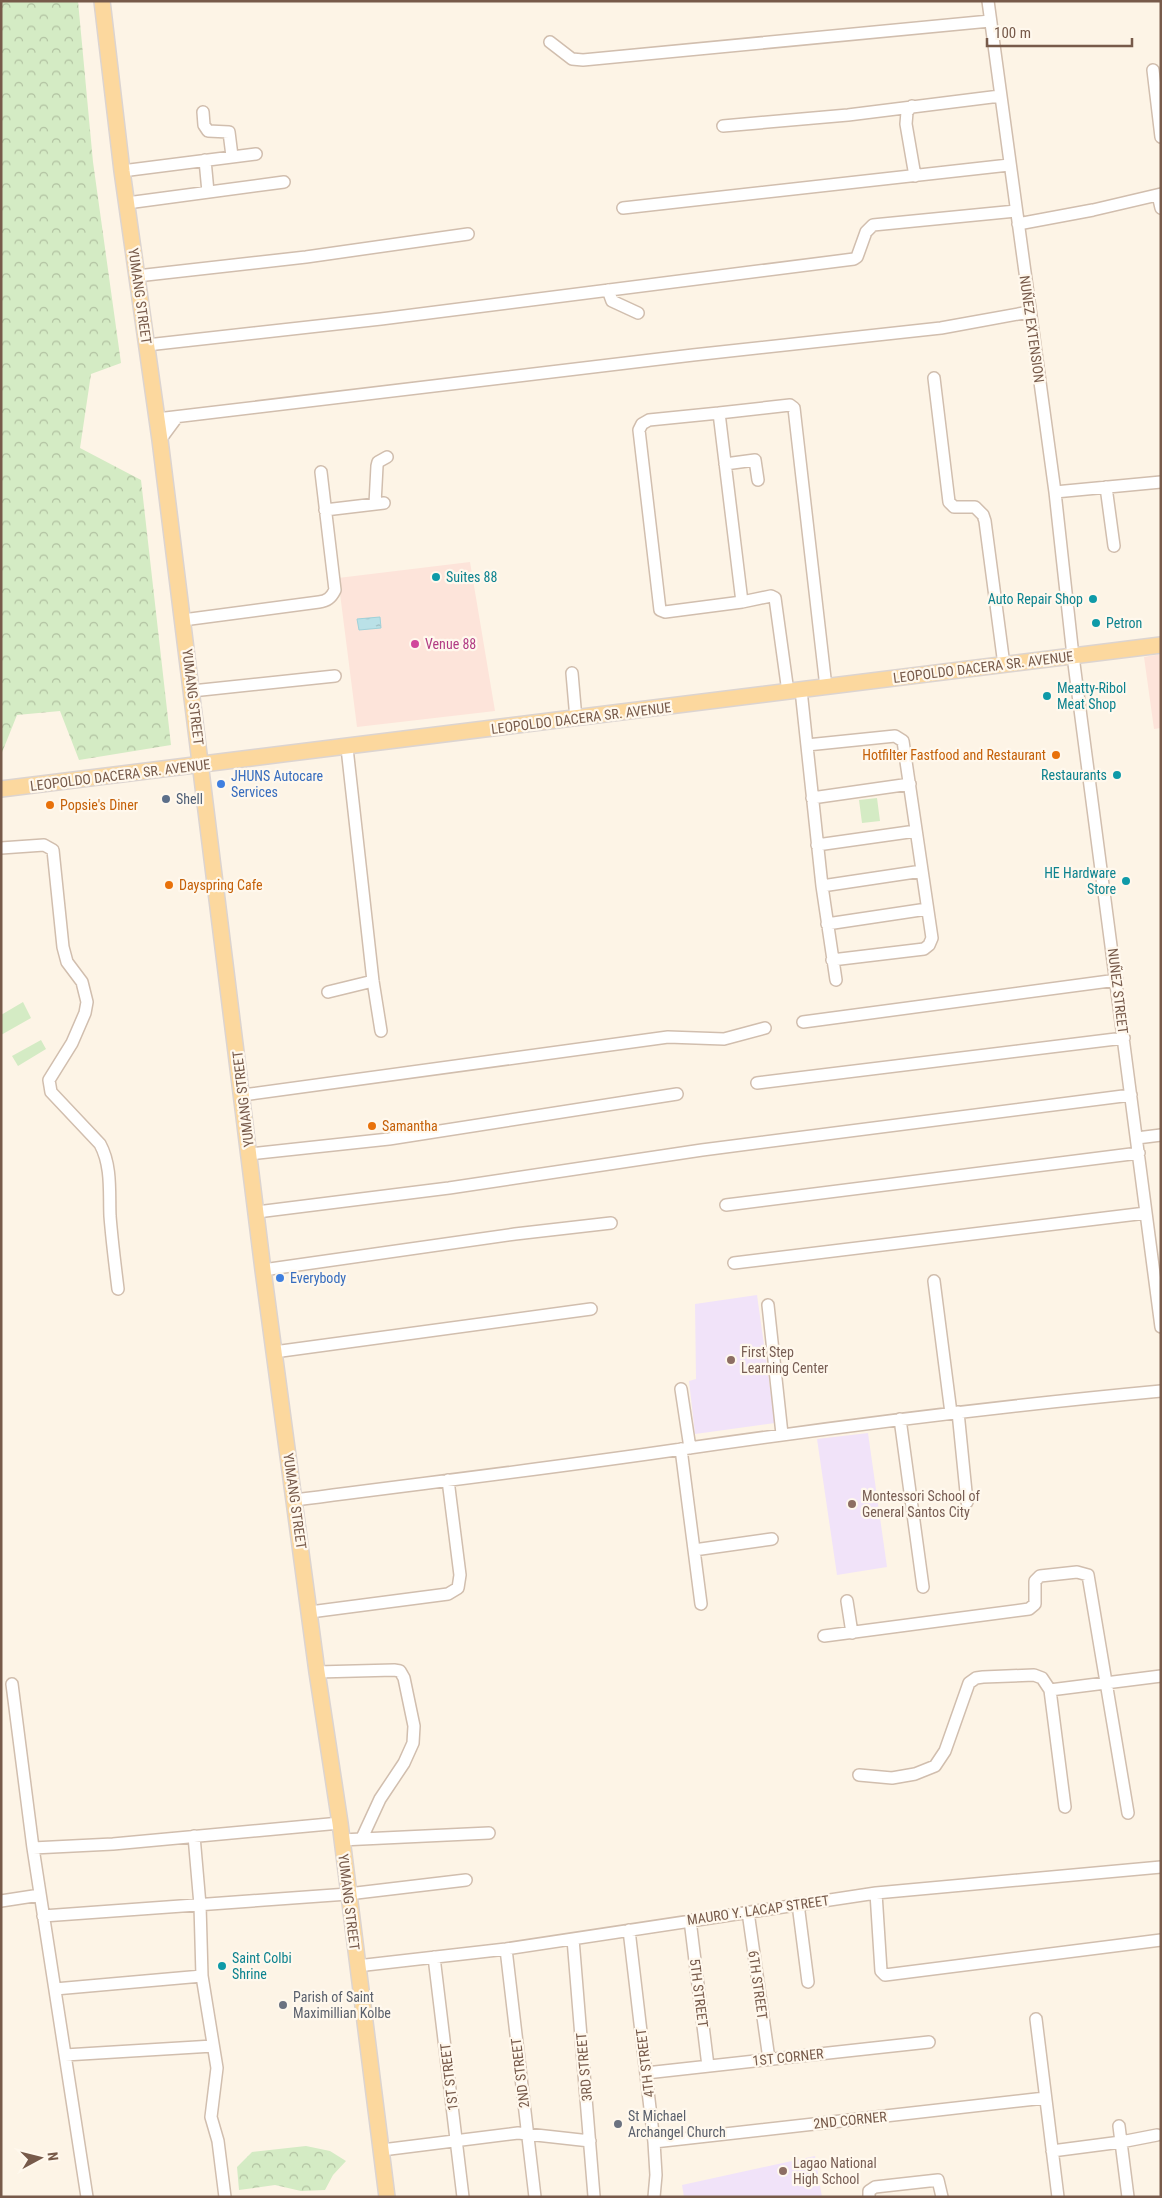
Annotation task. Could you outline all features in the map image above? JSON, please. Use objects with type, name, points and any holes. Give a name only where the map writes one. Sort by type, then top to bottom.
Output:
[{"type":"main road","name":"YUMANG STREET","points":[[102,1],[122,171],[183,620],[274,1352],[317,1672],[340,1823],[387,2197]]},
{"type":"main road","name":"LEOPOLDO DACERA SR. AVENUE","points":[[1,789],[347,748],[1161,645]]},
{"type":"street","name":"NUÑEZ EXTENSION","points":[[988,1],[1054,492],[1073,656]]},
{"type":"street","points":[[550,42],[572,59],[583,60],[990,21]]},
{"type":"street","points":[[1153,70],[1161,137]]},
{"type":"street","points":[[723,126],[848,115],[1000,96]]},
{"type":"street","points":[[912,106],[907,112],[906,124],[915,176]]},
{"type":"street","points":[[203,112],[204,125],[208,131],[229,132],[232,156]]},
{"type":"street","points":[[122,171],[256,154]]},
{"type":"street","points":[[205,160],[208,192]]},
{"type":"street","points":[[623,208],[1009,165]]},
{"type":"street","points":[[127,203],[284,182]]},
{"type":"street","points":[[1018,224],[1160,195],[1161,208]]},
{"type":"street","points":[[147,346],[854,259],[857,257],[866,232],[873,226],[1016,211]]},
{"type":"street","points":[[137,276],[306,257],[468,234]]},
{"type":"street","points":[[608,290],[612,301],[638,313]]},
{"type":"street","points":[[157,419],[482,379],[941,328],[1029,312]]},
{"type":"street","points":[[934,378],[949,502],[954,507],[975,507],[983,515],[985,521],[1004,665]]},
{"type":"street","points":[[826,687],[794,408],[790,405],[649,420],[642,424],[639,430],[660,610],[665,612],[742,602],[771,596],[775,598],[807,745],[822,886],[836,980]]},
{"type":"street","points":[[718,413],[742,602]]},
{"type":"street","points":[[160,440],[177,417]]},
{"type":"street","points":[[326,510],[380,504],[377,466],[378,462],[387,457]]},
{"type":"street","points":[[725,464],[755,460],[758,480]]},
{"type":"street","points":[[183,620],[326,601],[332,596],[335,590],[321,472]]},
{"type":"street","points":[[1054,492],[1161,482]]},
{"type":"street","points":[[1106,487],[1114,546]]},
{"type":"street","name":"NUÑEZ STREET","points":[[1073,656],[1146,1212],[1156,1252],[1161,1326]]},
{"type":"street","points":[[572,673],[576,719]]},
{"type":"street","points":[[192,692],[335,676]]},
{"type":"street","points":[[807,745],[895,736],[901,738],[905,745],[932,938],[929,945],[924,949],[832,960]]},
{"type":"street","points":[[347,748],[373,981],[381,1031]]},
{"type":"street","points":[[812,798],[910,784]]},
{"type":"street","points":[[817,845],[916,831]]},
{"type":"street","points":[[1,848],[44,845],[53,850],[62,947],[67,962],[82,982],[87,1002],[85,1013],[72,1043],[50,1076],[48,1085],[51,1092],[100,1144],[104,1152],[108,1172],[118,1289]]},
{"type":"street","points":[[822,886],[922,871]]},
{"type":"street","points":[[827,924],[927,909]]},
{"type":"street","points":[[803,1022],[1117,980]]},
{"type":"street","points":[[328,992],[373,981]]},
{"type":"street","points":[[243,1095],[668,1036],[724,1039],[765,1028]]},
{"type":"street","points":[[757,1083],[1124,1038]]},
{"type":"street","points":[[250,1154],[389,1139],[677,1094]]},
{"type":"street","points":[[257,1212],[439,1189],[787,1139],[1132,1095]]},
{"type":"street","points":[[1137,1138],[1161,1136]]},
{"type":"street","points":[[726,1205],[1139,1153]]},
{"type":"street","points":[[734,1263],[1146,1212]]},
{"type":"street","points":[[264,1270],[515,1234],[612,1223]]},
{"type":"street","points":[[934,1280],[968,1502]]},
{"type":"street","points":[[768,1305],[782,1434]]},
{"type":"street","points":[[274,1352],[591,1309]]},
{"type":"street","points":[[681,1389],[694,1550],[701,1604]]},
{"type":"street","points":[[295,1500],[900,1419],[1161,1391]]},
{"type":"street","points":[[900,1419],[923,1587]]},
{"type":"street","points":[[310,1612],[448,1594],[458,1588],[460,1575],[448,1480]]},
{"type":"street","points":[[694,1550],[772,1540]]},
{"type":"street","points":[[824,1636],[1029,1609],[1035,1604],[1036,1581],[1040,1576],[1082,1572],[1088,1575],[1128,1813]]},
{"type":"street","points":[[847,1600],[852,1633]]},
{"type":"street","points":[[317,1672],[394,1670],[400,1671],[404,1678],[414,1726],[413,1742],[404,1763],[380,1799],[362,1838]]},
{"type":"street","points":[[860,1775],[892,1778],[915,1774],[935,1766],[945,1751],[969,1684],[976,1678],[1034,1674],[1042,1678],[1050,1690],[1065,1807]]},
{"type":"street","points":[[1050,1690],[1161,1676]]},
{"type":"street","points":[[12,1684],[33,1848],[87,2197]]},
{"type":"street","points":[[33,1848],[99,1845],[340,1823]]},
{"type":"street","points":[[341,1840],[489,1833]]},
{"type":"street","points":[[194,1836],[200,1905],[202,1976],[216,2076],[211,2117],[218,2141],[225,2197]]},
{"type":"street","name":"MAURO Y. LACAP STREET","points":[[357,1966],[506,1950],[690,1920],[876,1893],[1161,1867]]},
{"type":"street","points":[[43,1916],[348,1894],[466,1880]]},
{"type":"street","points":[[876,1893],[881,1971],[885,1975],[1161,1940]]},
{"type":"street","points":[[1,1901],[40,1895]]},
{"type":"street","points":[[798,1904],[808,1982]]},
{"type":"street","name":"6TH STREET","points":[[748,1912],[769,2059]]},
{"type":"street","name":"5TH STREET","points":[[690,1920],[708,2066]]},
{"type":"street","name":"4TH STREET","points":[[629,1930],[654,2142],[656,2175],[654,2197]]},
{"type":"street","name":"3RD STREET","points":[[573,1939],[594,2196]]},
{"type":"street","name":"2ND STREET","points":[[506,1950],[535,2197]]},
{"type":"street","name":"1ST STREET","points":[[434,1958],[463,2197]]},
{"type":"street","points":[[55,1989],[202,1976]]},
{"type":"street","points":[[1036,2019],[1058,2197]]},
{"type":"street","name":"1ST CORNER","points":[[646,2073],[929,2042]]},
{"type":"street","points":[[65,2055],[213,2046]]},
{"type":"street","name":"2ND CORNER","points":[[654,2142],[1045,2098]]},
{"type":"street","points":[[1119,2126],[1128,2197]]},
{"type":"street","points":[[382,2150],[528,2133],[590,2141]]},
{"type":"street","points":[[1052,2151],[1157,2135]]},
{"type":"street","points":[[869,2197],[869,2190],[875,2187],[938,2180],[942,2197]]},
{"type":"shaded area","name":"Venue 88","points":[[470,562],[495,711],[357,727],[338,578]]},
{"type":"shaded area","points":[[1161,654],[1161,728],[1154,729],[1144,657]]},
{"type":"shaded area","name":"First Step Learning Center","points":[[757,1295],[775,1423],[695,1434],[689,1381],[696,1379],[695,1304]]},
{"type":"shaded area","name":"Montessori School of General Santos City","points":[[868,1433],[887,1567],[837,1575],[817,1439]]},
{"type":"shaded area","name":"Lagao National High School","points":[[815,2156],[822,2197],[684,2197],[682,2185]]},
{"type":"green space","points":[[1,1],[78,1],[93,162],[121,363],[91,374],[80,448],[141,480],[171,745],[79,760],[60,711],[17,715],[1,755]]},
{"type":"green space","points":[[877,798],[880,821],[862,823],[859,800]]},
{"type":"green space","points":[[23,1002],[31,1018],[1,1035],[1,1015]]},
{"type":"green space","points":[[41,1040],[46,1049],[18,1066],[12,1056]]},
{"type":"green space","points":[[306,2146],[330,2151],[346,2161],[333,2175],[325,2190],[301,2191],[275,2185],[239,2190],[237,2167],[252,2152]]},
{"type":"water","points":[[380,617],[381,628],[359,630],[357,619]]},
{"type":"place","name":"Suites 88","points":[[436,577]]},
{"type":"place","name":"Auto Repair Shop","points":[[1093,599]]},
{"type":"place","name":"Petron","points":[[1096,623]]},
{"type":"place","name":"Venue 88","points":[[415,644]]},
{"type":"place","name":"Meatty-Ribol Meat Shop","points":[[1047,696]]},
{"type":"place","name":"Hotfilter Fastfood and Restaurant","points":[[1056,755]]},
{"type":"place","name":"Restaurants","points":[[1117,775]]},
{"type":"place","name":"JHUNS Autocare Services","points":[[221,784]]},
{"type":"place","name":"Shell","points":[[166,799]]},
{"type":"place","name":"Popsie's Diner","points":[[50,805]]},
{"type":"place","name":"HE Hardware Store","points":[[1126,881]]},
{"type":"place","name":"Dayspring Cafe","points":[[169,885]]},
{"type":"place","name":"Samantha","points":[[372,1126]]},
{"type":"place","name":"Everybody","points":[[280,1278]]},
{"type":"place","name":"First Step Learning Center","points":[[731,1360]]},
{"type":"place","name":"Montessori School of General Santos City","points":[[852,1504]]},
{"type":"place","name":"Saint Colbi Shrine","points":[[222,1966]]},
{"type":"place","name":"Parish of Saint Maximillian Kolbe","points":[[283,2005]]},
{"type":"place","name":"St Michael Archangel Church","points":[[618,2124]]},
{"type":"place","name":"Lagao National High School","points":[[783,2171]]}]
